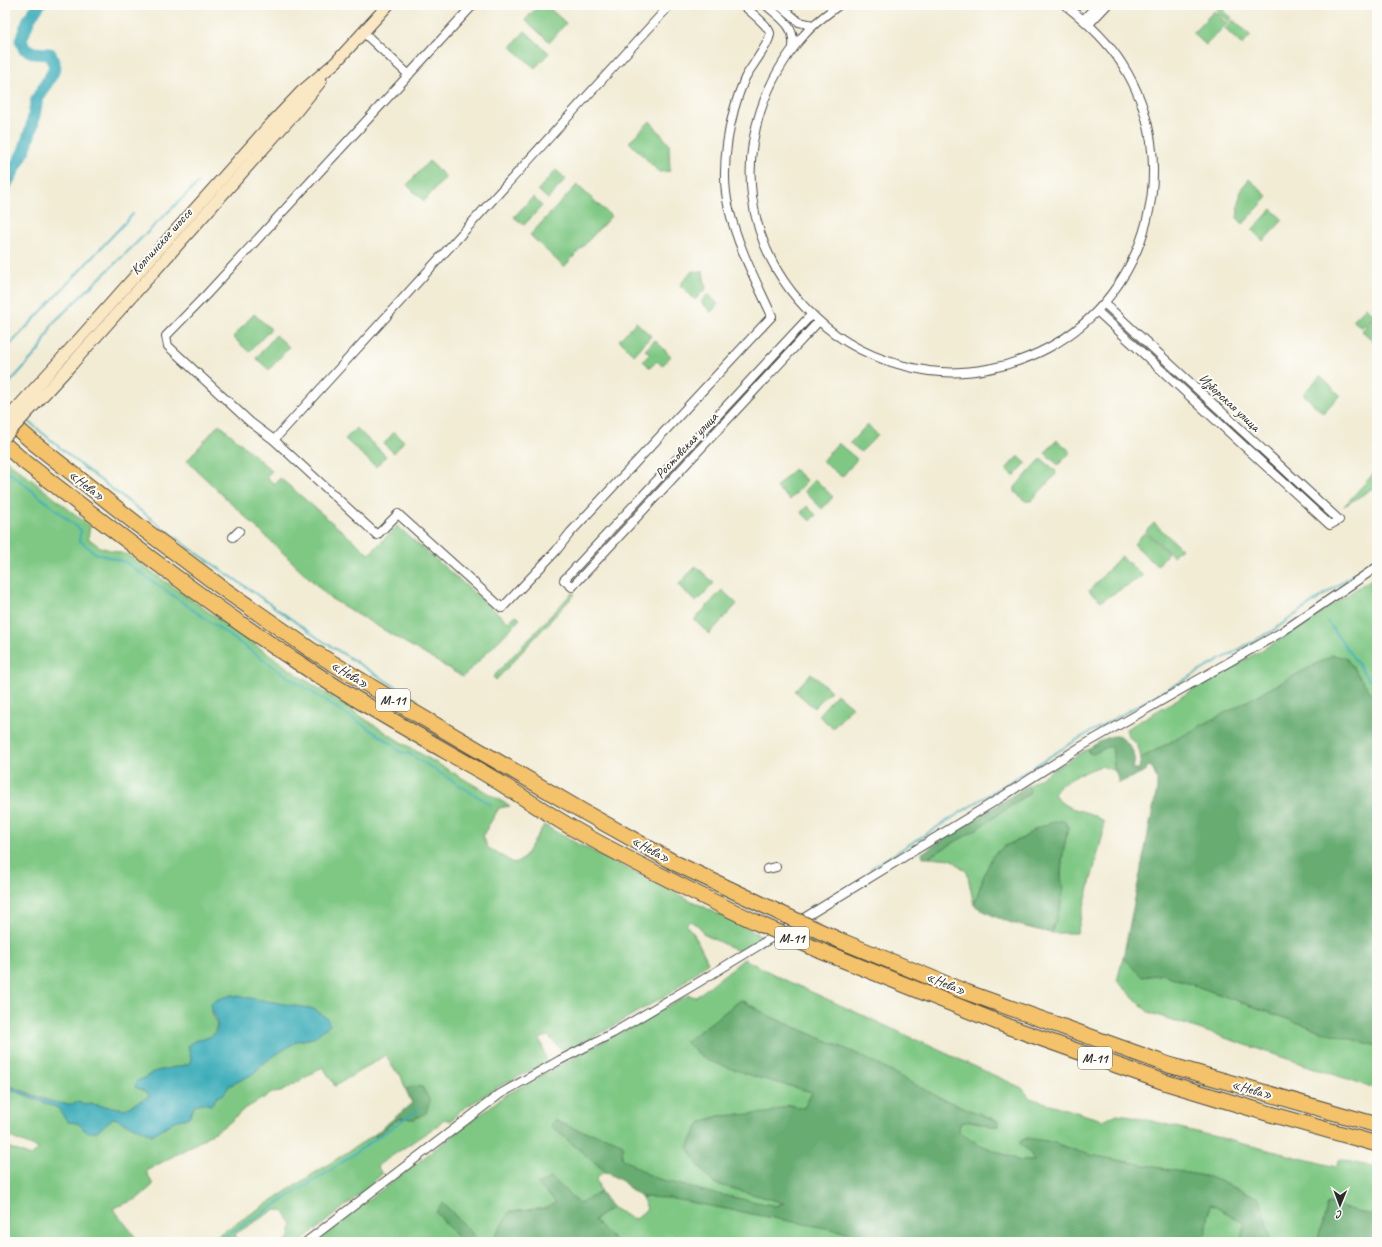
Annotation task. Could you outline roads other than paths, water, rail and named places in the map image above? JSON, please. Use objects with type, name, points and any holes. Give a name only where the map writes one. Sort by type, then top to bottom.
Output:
[{"type":"highway","name":"«Нева»","points":[[5,420],[144,530],[225,590],[311,650],[403,706],[664,857],[839,940],[966,992],[1169,1065],[1377,1125]]},
{"type":"highway","name":"«Нева»","points":[[5,445],[21,459],[214,604],[302,665],[574,829],[668,880],[762,925],[821,951],[1012,1028],[1143,1074],[1267,1113],[1377,1144]]},
{"type":"main road","name":"Колпинское шоссе","points":[[5,437],[68,360],[266,128],[301,92],[336,62],[388,5]]},
{"type":"main road","name":"Колпинское шоссе","points":[[5,420],[68,360]]},
{"type":"street","points":[[473,5],[211,290],[166,336],[168,346],[250,422],[274,440],[377,534],[398,514],[502,608],[772,316],[736,235],[728,208],[726,192],[726,151],[738,99],[746,77],[769,41],[770,34],[766,26],[743,5]]},
{"type":"street","points":[[274,440],[670,5]]},
{"type":"street","points":[[766,5],[790,27],[794,39],[793,48]]},
{"type":"street","points":[[779,5],[799,22],[814,25]]},
{"type":"street","points":[[839,5],[814,25],[793,48],[769,86],[759,114],[752,144],[751,189],[764,245],[773,264],[788,288],[811,315],[845,341],[888,362],[932,371],[964,372],[988,369],[1013,363],[1036,354],[1064,338],[1079,327],[1104,304],[1125,274],[1140,242],[1150,208],[1153,190],[1153,161],[1146,118],[1135,87],[1122,64],[1107,43],[1087,22],[1065,5]]},
{"type":"street","points":[[1087,22],[1097,5]]},
{"type":"street","points":[[1087,22],[1107,5]]},
{"type":"street","points":[[363,32],[409,75]]},
{"type":"street","name":"Изборская улица","points":[[1097,311],[1330,525],[1339,520],[1104,304]]},
{"type":"street","name":"Ростовская улица","points":[[811,315],[564,580],[572,587],[819,321]]},
{"type":"street","points":[[306,1242],[500,1094],[560,1060],[613,1033],[997,800],[1082,746],[1280,633],[1377,567]]},
{"type":"street","points":[[767,869],[776,867]]},
{"type":"water","points":[[232,995],[314,1009],[327,1018],[330,1025],[313,1038],[297,1041],[262,1064],[253,1074],[229,1086],[224,1094],[217,1097],[211,1105],[202,1103],[195,1105],[189,1117],[176,1120],[152,1135],[113,1118],[96,1131],[87,1131],[78,1123],[68,1122],[58,1108],[5,1087],[5,1084],[42,1099],[62,1104],[79,1102],[84,1105],[90,1104],[125,1109],[150,1096],[146,1092],[135,1087],[137,1081],[153,1072],[189,1064],[191,1059],[188,1045],[196,1040],[212,1036],[216,1030],[217,1022],[211,1004],[215,1000]]},
{"type":"waterway","points":[[5,186],[24,151],[32,126],[37,99],[55,67],[50,54],[34,53],[24,48],[21,40],[29,19],[39,5]]},
{"type":"waterway","points":[[5,388],[40,349],[53,323],[198,183]]},
{"type":"waterway","points":[[5,350],[133,214]]},
{"type":"waterway","points":[[5,402],[13,408]]},
{"type":"waterway","points":[[27,420],[83,467],[191,549],[318,638],[418,701]]},
{"type":"waterway","points":[[5,469],[81,530],[79,540],[95,553],[125,562],[284,674],[394,745],[396,749],[404,754],[408,753],[491,805]]},
{"type":"waterway","points":[[5,477],[9,472]]},
{"type":"waterway","points":[[870,869],[1078,739],[1272,631],[1377,558]]},
{"type":"waterway","points":[[1327,621],[1369,680],[1377,675]]},
{"type":"waterway","points":[[216,1242],[328,1172],[420,1108]]}]
